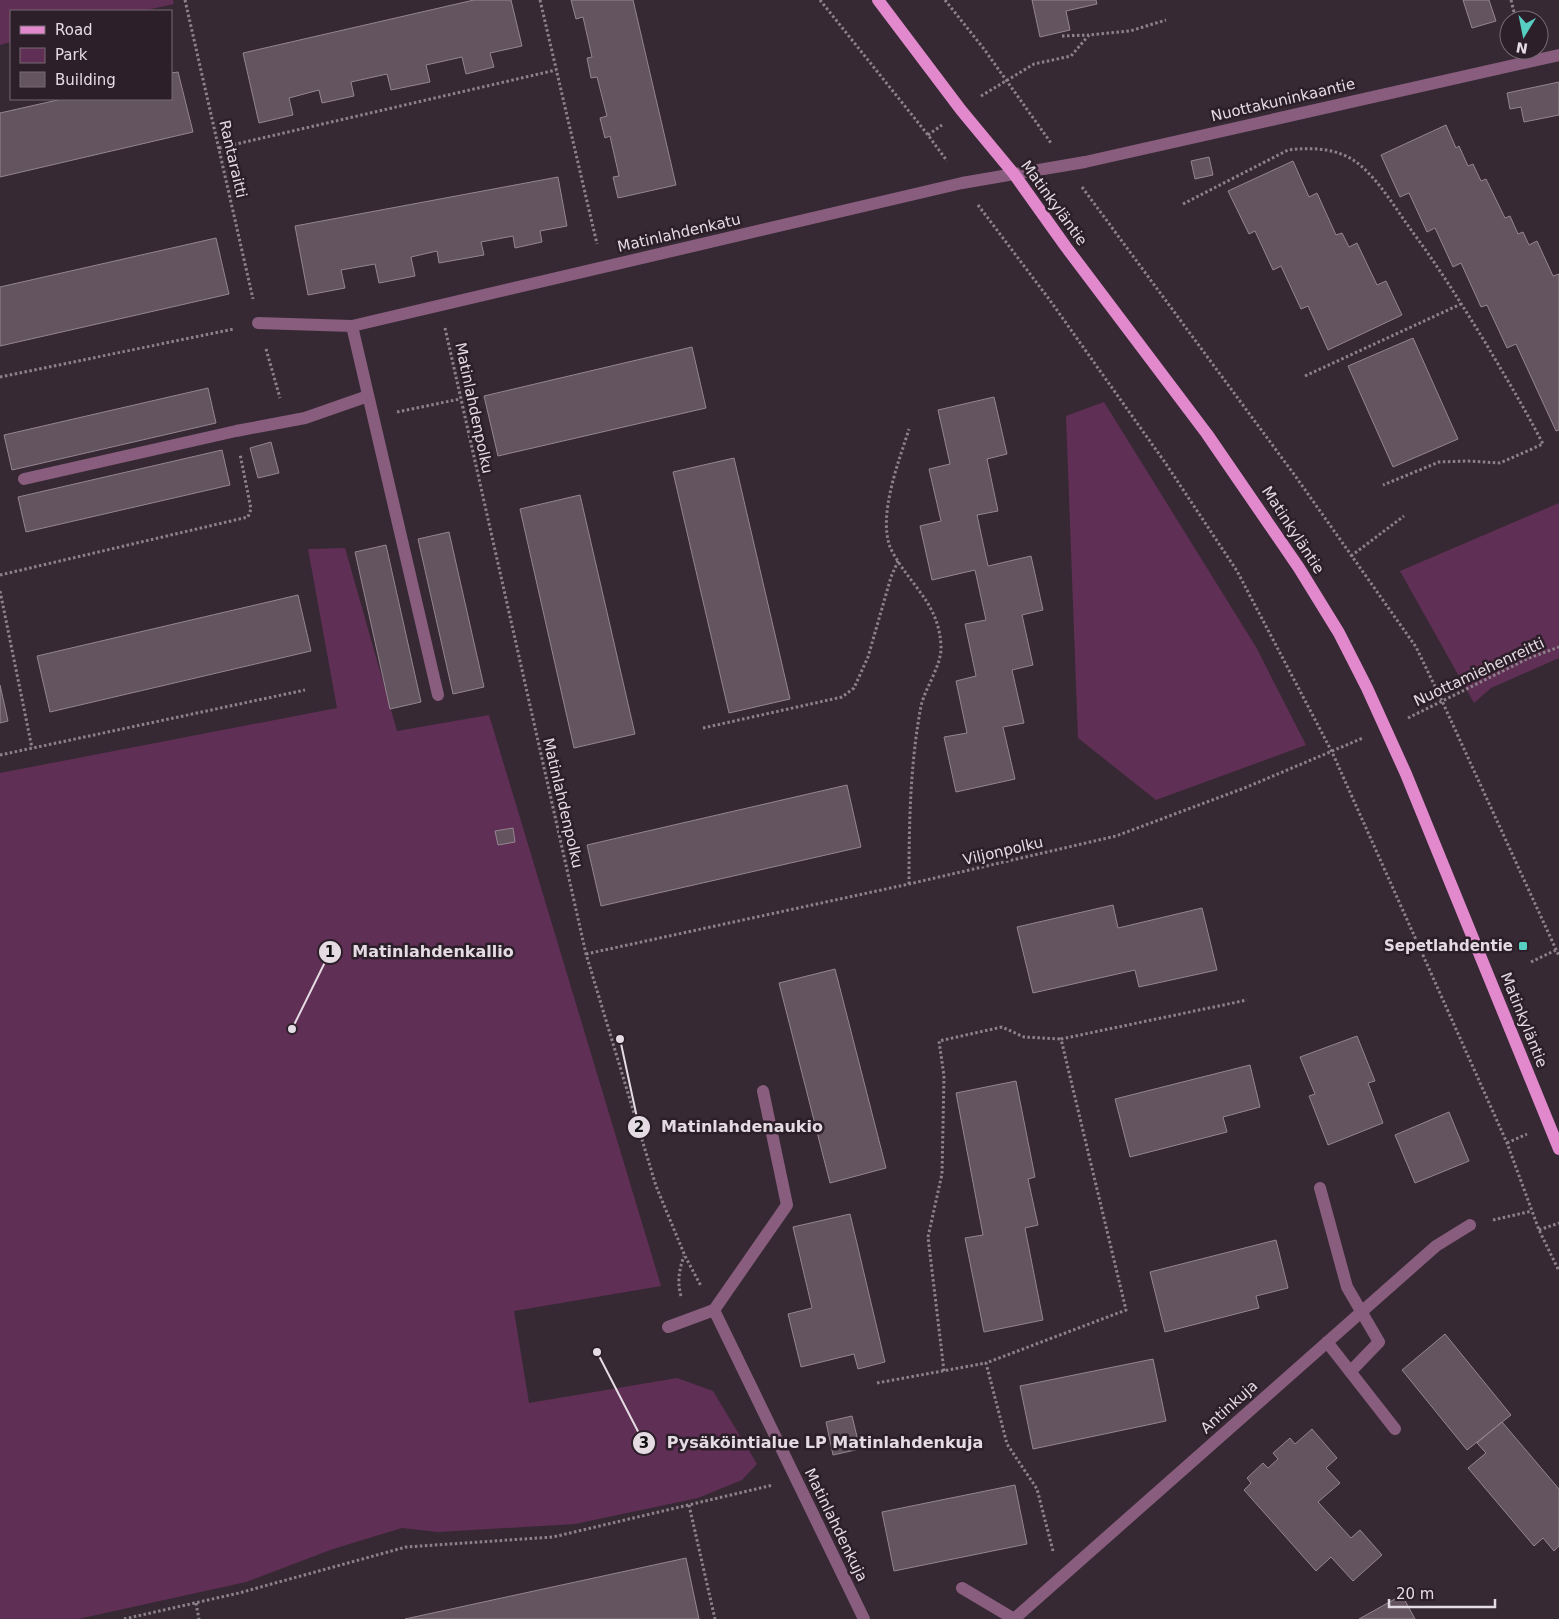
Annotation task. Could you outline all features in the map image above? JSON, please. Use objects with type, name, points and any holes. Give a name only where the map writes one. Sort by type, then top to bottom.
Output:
[{"type":"main road","name":"Matinkyläntie","points":[[878,0],[961,110],[1014,174],[1072,255],[1207,434],[1261,511],[1339,632],[1406,774],[1559,1149]]},
{"type":"street","name":"Nuottakuninkaantie","points":[[1014,174],[1066,166],[1559,55]]},
{"type":"street","name":"Matinlahdenkatu","points":[[258,324],[352,326],[962,183],[1014,174]]},
{"type":"street","points":[[352,326],[438,695]]},
{"type":"street","points":[[24,479],[305,418],[368,396]]},
{"type":"street","points":[[668,1327],[714,1310],[787,1205],[763,1091]]},
{"type":"street","points":[[1320,1188],[1347,1287],[1378,1342],[1350,1372]]},
{"type":"street","name":"Antinkuja","points":[[1014,1619],[1436,1246],[1470,1225]]},
{"type":"street","name":"Matinlahdenkuja","points":[[714,1310],[864,1619]]},
{"type":"street","points":[[1327,1342],[1395,1429]]},
{"type":"street","points":[[962,1588],[1014,1619]]},
{"type":"path","name":"Rantaraitti","points":[[186,0],[258,324]]},
{"type":"path","points":[[540,0],[599,249]]},
{"type":"path","points":[[820,0],[928,135],[1049,299],[1164,461],[1232,563],[1332,752],[1507,1142],[1539,1230],[1559,1271]]},
{"type":"path","points":[[944,0],[1006,80],[1066,166],[1296,478],[1416,647],[1559,956]]},
{"type":"path","points":[[1062,36],[1130,31],[1166,20]]},
{"type":"path","points":[[1006,80],[1034,64],[1071,56],[1089,35]]},
{"type":"path","points":[[219,148],[556,70]]},
{"type":"path","points":[[1183,204],[1288,150],[1307,148],[1328,150],[1344,155],[1360,165],[1394,205],[1440,269],[1544,444],[1500,463],[1439,462],[1383,485]]},
{"type":"path","points":[[1305,376],[1461,304]]},
{"type":"path","name":"Matinlahdenpolku","points":[[440,306],[586,954],[656,1186],[685,1256],[714,1310]]},
{"type":"path","points":[[0,377],[258,324]]},
{"type":"path","points":[[909,429],[895,471],[886,530],[890,548],[936,617],[941,647],[935,672],[922,704],[916,739],[910,786],[909,884]]},
{"type":"path","points":[[0,575],[248,517],[251,509],[236,432]]},
{"type":"path","points":[[1351,556],[1404,516]]},
{"type":"path","points":[[703,728],[842,697],[854,688],[868,657],[891,577],[898,561]]},
{"type":"path","points":[[0,590],[32,748]]},
{"type":"path","name":"Nuottamiehenreitti","points":[[1401,721],[1529,658],[1559,647]]},
{"type":"path","points":[[0,755],[305,690]]},
{"type":"path","name":"Viljonpolku","points":[[586,954],[909,884],[1116,836],[1247,787],[1366,736]]},
{"type":"path","points":[[1531,962],[1556,950]]},
{"type":"path","points":[[944,1371],[928,1237],[942,1174],[944,1076],[940,1041],[1002,1027],[1024,1038],[1061,1039],[1247,1000]]},
{"type":"path","points":[[878,1382],[986,1363],[1126,1310],[1061,1039]]},
{"type":"path","points":[[1470,1225],[1532,1211]]},
{"type":"path","points":[[1539,1230],[1559,1223]]},
{"type":"path","points":[[986,1363],[1007,1444],[1037,1489],[1060,1579]]},
{"type":"path","points":[[124,1619],[239,1593],[406,1547],[553,1537],[796,1480]]},
{"type":"path","points":[[689,1505],[715,1619]]},
{"type":"path","points":[[196,1603],[199,1619]]},
{"type":"green space","points":[[0,0],[173,0],[174,4],[147,10],[10,10],[10,42],[0,45]]},
{"type":"green space","points":[[1104,402],[1256,647],[1306,745],[1156,800],[1078,738],[1066,416]]},
{"type":"green space","points":[[1559,503],[1559,658],[1491,688],[1474,703],[1400,571]]},
{"type":"green space","points":[[345,548],[397,731],[489,715],[661,1286],[514,1311],[529,1403],[677,1378],[713,1391],[757,1464],[742,1480],[698,1498],[575,1524],[438,1532],[402,1528],[333,1549],[246,1582],[78,1619],[0,1619],[0,773],[337,708],[308,549]]},
{"type":"building","points":[[474,0],[511,0],[522,46],[490,53],[494,67],[466,74],[462,57],[426,65],[430,82],[391,90],[387,74],[351,82],[354,96],[322,103],[319,90],[289,98],[293,115],[259,123],[243,53]]},
{"type":"building","points":[[571,0],[633,0],[676,185],[618,198],[613,177],[619,176],[610,136],[605,138],[600,118],[607,116],[597,77],[591,78],[587,58],[592,57],[583,17],[576,19]]},
{"type":"building","points":[[1032,0],[1096,0],[1097,4],[1066,11],[1070,30],[1040,37]]},
{"type":"building","points":[[1463,0],[1489,0],[1496,21],[1472,28]]},
{"type":"building","points":[[178,72],[193,132],[0,177],[0,113],[58,100],[172,100],[172,73]]},
{"type":"building","points":[[1559,82],[1559,115],[1524,122],[1521,107],[1510,109],[1507,93]]},
{"type":"building","points":[[1446,125],[1456,148],[1459,146],[1468,166],[1473,164],[1481,181],[1486,179],[1505,218],[1510,216],[1518,234],[1523,232],[1529,245],[1537,241],[1553,276],[1559,274],[1559,430],[1556,431],[1516,344],[1507,348],[1487,305],[1481,307],[1461,263],[1453,267],[1435,228],[1427,232],[1409,193],[1400,197],[1381,155]]},
{"type":"building","points":[[1209,157],[1213,175],[1195,179],[1191,161]]},
{"type":"building","points":[[1293,161],[1309,197],[1317,193],[1336,235],[1342,233],[1349,247],[1357,243],[1377,285],[1386,281],[1402,315],[1328,350],[1308,306],[1301,309],[1281,266],[1273,270],[1255,231],[1249,234],[1228,191]]},
{"type":"building","points":[[558,177],[567,226],[540,231],[542,242],[515,248],[513,236],[481,242],[484,255],[439,263],[437,251],[411,257],[415,276],[379,283],[375,264],[341,270],[345,288],[308,295],[295,226]]},
{"type":"building","points":[[216,238],[229,294],[0,346],[0,287]]},
{"type":"building","points":[[1413,338],[1458,439],[1393,467],[1348,366]]},
{"type":"building","points":[[692,347],[706,408],[498,456],[484,396]]},
{"type":"building","points":[[208,388],[216,423],[12,470],[4,435]]},
{"type":"building","points":[[994,397],[1007,454],[987,459],[998,511],[977,515],[988,566],[1031,556],[1043,610],[1022,615],[1033,665],[1012,670],[1024,723],[1003,727],[1015,779],[956,792],[944,737],[967,733],[956,681],[976,676],[965,624],[986,620],[975,570],[932,580],[920,526],[941,521],[929,469],[950,464],[938,410]]},
{"type":"building","points":[[271,442],[279,473],[258,478],[250,448]]},
{"type":"building","points":[[222,450],[230,485],[26,532],[18,497]]},
{"type":"building","points":[[734,458],[790,699],[729,713],[673,472]]},
{"type":"building","points":[[580,495],[635,734],[574,748],[520,509]]},
{"type":"building","points":[[449,532],[484,687],[453,694],[418,539]]},
{"type":"building","points":[[386,545],[421,702],[390,709],[355,552]]},
{"type":"building","points":[[298,595],[311,651],[50,712],[37,656]]},
{"type":"building","points":[[0,685],[8,721],[0,723]]},
{"type":"building","points":[[847,785],[861,847],[601,906],[587,845]]},
{"type":"building","points":[[513,828],[515,842],[498,845],[495,831]]},
{"type":"building","points":[[1113,905],[1118,928],[1202,908],[1217,970],[1139,987],[1135,970],[1033,993],[1017,927]]},
{"type":"building","points":[[835,969],[886,1168],[830,1183],[779,983]]},
{"type":"building","points":[[1357,1036],[1375,1081],[1368,1083],[1383,1123],[1328,1145],[1309,1096],[1315,1094],[1300,1057]]},
{"type":"building","points":[[1250,1065],[1260,1107],[1223,1117],[1227,1132],[1130,1157],[1115,1099]]},
{"type":"building","points":[[1016,1081],[1035,1177],[1028,1179],[1038,1225],[1025,1228],[1043,1320],[984,1332],[965,1238],[983,1235],[956,1093]]},
{"type":"building","points":[[1449,1112],[1469,1161],[1415,1183],[1395,1135]]},
{"type":"building","points":[[850,1214],[885,1362],[858,1369],[854,1354],[801,1367],[788,1314],[812,1308],[793,1227]]},
{"type":"building","points":[[1276,1240],[1288,1288],[1256,1296],[1259,1308],[1165,1332],[1150,1272]]},
{"type":"building","points":[[1445,1334],[1511,1415],[1467,1450],[1402,1370]]},
{"type":"building","points":[[1153,1359],[1166,1421],[1033,1449],[1020,1386]]},
{"type":"building","points":[[852,1416],[860,1449],[833,1455],[826,1422]]},
{"type":"building","points":[[1502,1422],[1559,1489],[1559,1546],[1554,1551],[1543,1538],[1534,1546],[1468,1468],[1486,1453],[1477,1443]]},
{"type":"building","points":[[1312,1429],[1337,1458],[1326,1468],[1340,1483],[1318,1502],[1351,1538],[1360,1530],[1382,1555],[1353,1581],[1331,1557],[1316,1571],[1244,1490],[1251,1483],[1247,1478],[1263,1463],[1268,1468],[1278,1459],[1273,1453],[1290,1438],[1295,1444]]},
{"type":"building","points":[[1015,1485],[1027,1544],[894,1571],[882,1512]]},
{"type":"building","points":[[686,1558],[699,1619],[405,1619]]},
{"type":"building","points":[[1402,1595],[1415,1619],[1359,1619]]},
{"type":"place","name":"Sepetlahdentie","points":[[1523,946]]},
{"type":"place","name":"Matinlahdenkallio","points":[[292,1029]]},
{"type":"place","name":"Matinlahdenaukio","points":[[620,1039]]},
{"type":"place","name":"Pysäköintialue LP Matinlahdenkuja","points":[[597,1352]]}]
